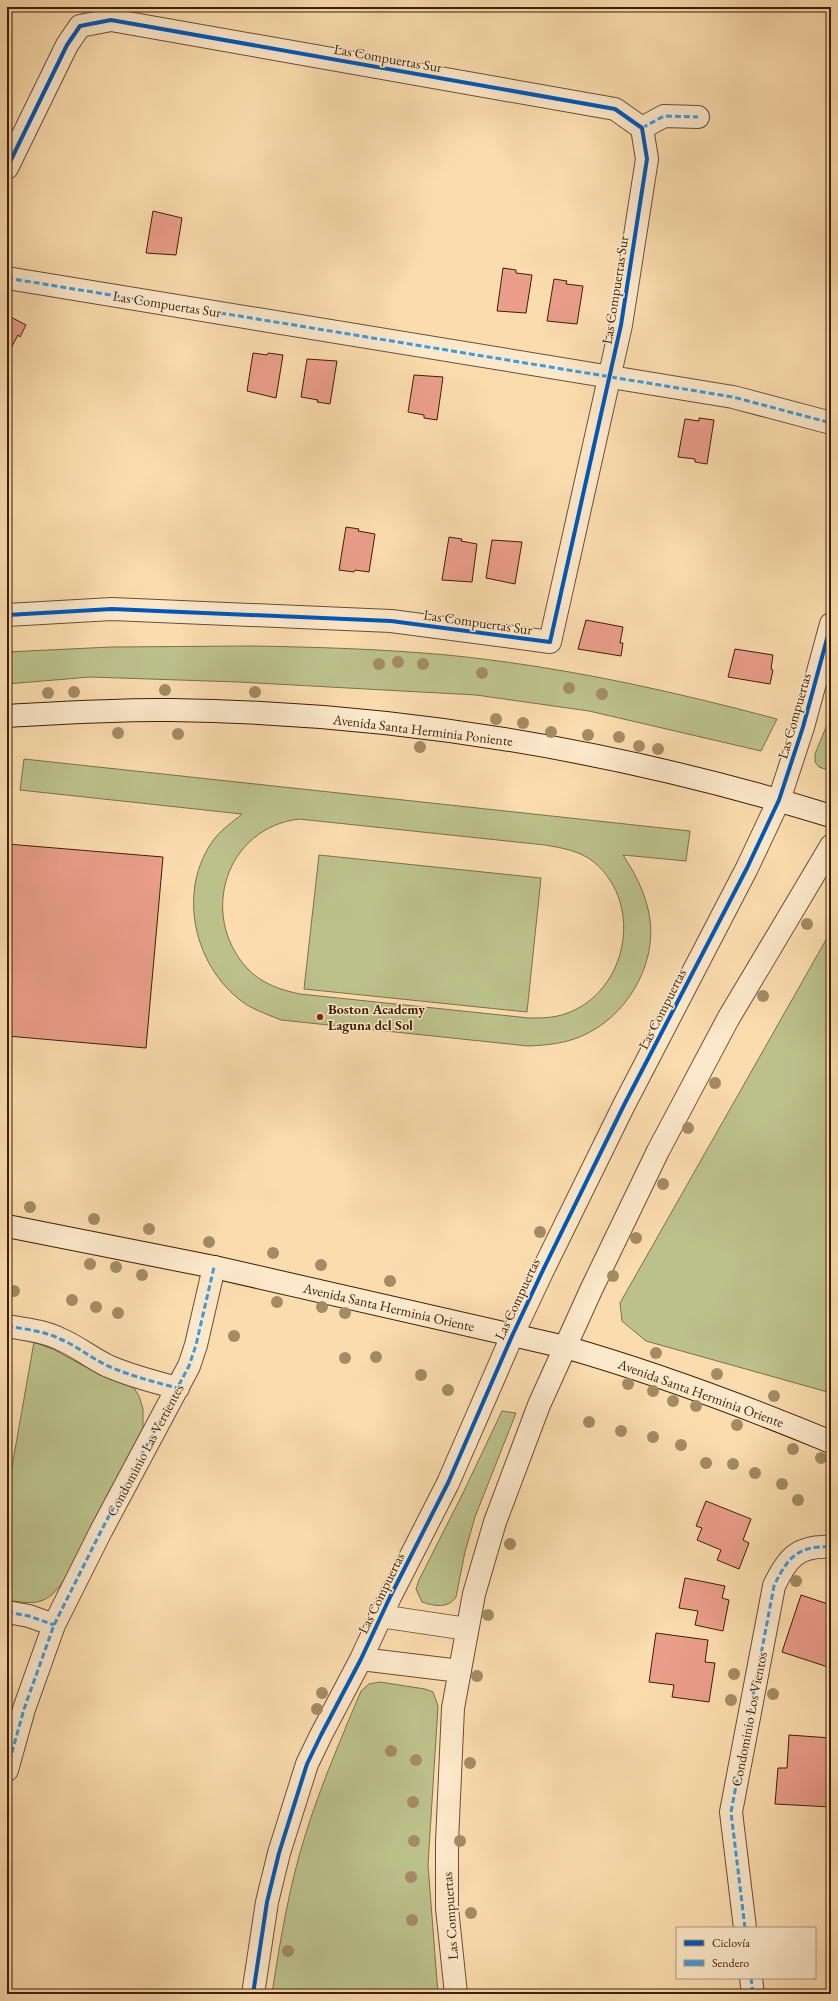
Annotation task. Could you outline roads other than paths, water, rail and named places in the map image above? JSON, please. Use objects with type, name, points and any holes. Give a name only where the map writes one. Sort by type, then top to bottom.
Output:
[{"type":"street","name":"Las Compuertas Sur","points":[[7,168],[67,45],[80,26],[110,20],[615,109],[642,128],[647,159],[621,325],[550,642],[391,621],[112,609],[7,615]]},
{"type":"street","points":[[642,128],[664,116],[698,117]]},
{"type":"street","name":"Las Compuertas Sur","points":[[7,278],[733,397],[831,423]]},
{"type":"street","name":"Las Compuertas","points":[[253,1994],[267,1902],[279,1853],[292,1810],[314,1750],[361,1660],[380,1616],[448,1483],[512,1336],[621,1112],[747,868],[779,800],[803,727],[831,624]]},
{"type":"street","name":"Avenida Santa Herminia Poniente","points":[[7,716],[96,711],[169,710],[321,717],[404,725],[491,736],[682,776],[779,800],[831,816]]},
{"type":"street","name":"Las Compuertas","points":[[456,1994],[447,1908],[447,1849],[453,1708],[474,1594],[495,1522],[540,1405],[565,1346],[600,1270],[689,1090],[739,1000],[831,846]]},
{"type":"street","name":"Avenida Santa Herminia Oriente","points":[[7,1226],[214,1267],[512,1336],[565,1346],[687,1385],[831,1442]]},
{"type":"street","name":"Condominio Las Vertientes","points":[[7,1770],[24,1709],[54,1625],[101,1531],[178,1388],[192,1358],[214,1267]]},
{"type":"street","points":[[7,1326],[61,1339],[97,1361],[122,1372],[178,1388]]},
{"type":"street","name":"Condominio Los Vientos","points":[[745,1927],[731,1812],[774,1586],[784,1566],[794,1555],[805,1548],[820,1546],[831,1547]]},
{"type":"street","points":[[7,1612],[29,1616],[54,1625]]},
{"type":"street","name":"Las Compuertas","points":[[380,1616],[467,1629]]},
{"type":"street","points":[[361,1660],[460,1671]]},
{"type":"street","points":[[751,1979],[753,1994]]},
{"type":"place","name":"Boston Academy Laguna del Sol","points":[[320,1017]]}]
